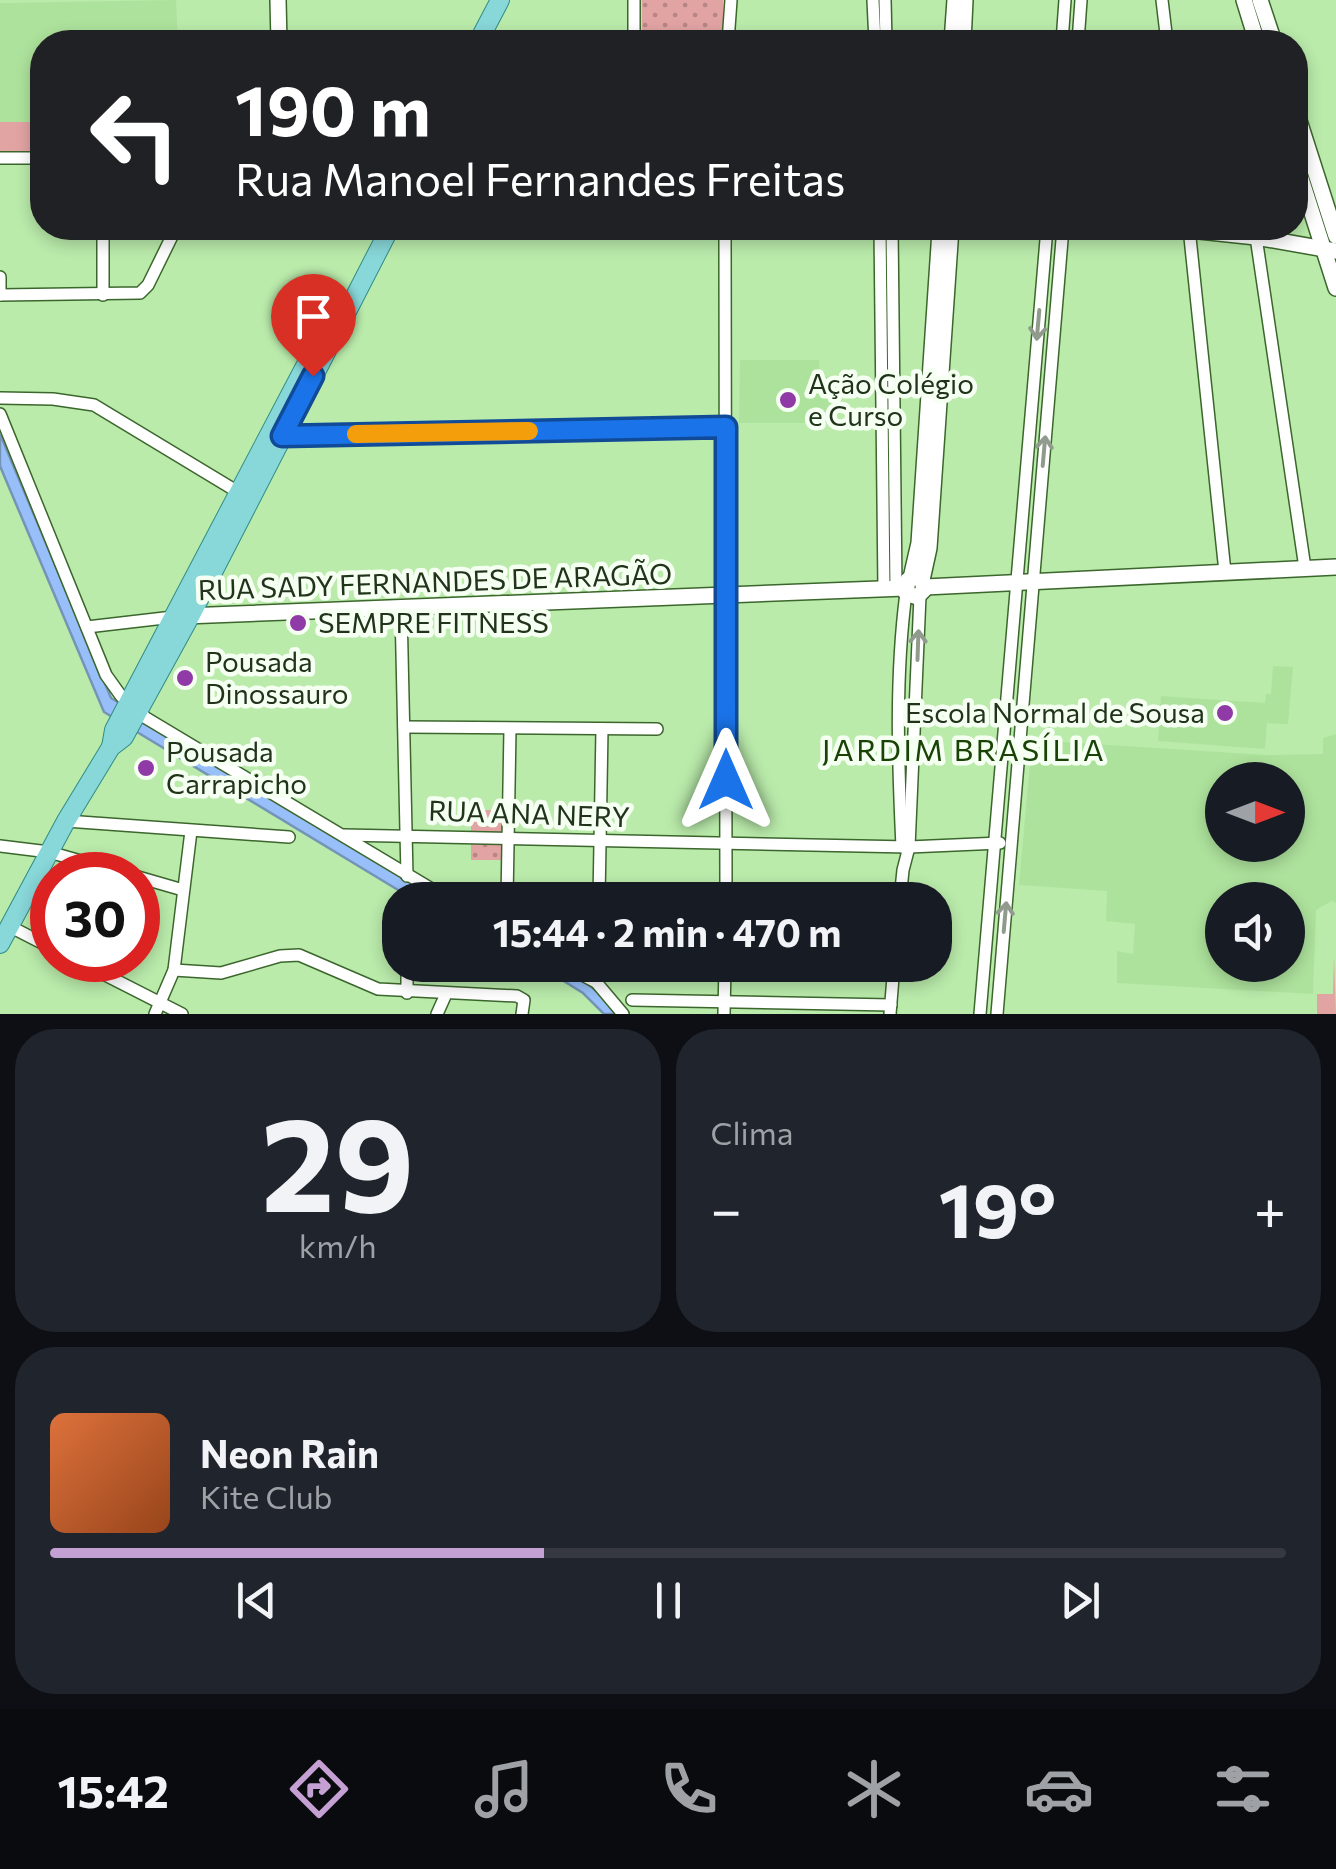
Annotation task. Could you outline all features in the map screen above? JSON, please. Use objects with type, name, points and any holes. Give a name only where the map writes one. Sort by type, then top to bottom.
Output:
[{"type":"main road","points":[[484,30],[500,0]]},
{"type":"main road","points":[[182,616],[238,492],[372,240]]},
{"type":"main road","points":[[49,852],[132,710],[282,436],[384,240]]},
{"type":"main road","points":[[0,944],[30,887]]},
{"type":"street","points":[[278,0],[279,30]]},
{"type":"street","points":[[634,0],[634,30]]},
{"type":"street","points":[[729,30],[731,0]]},
{"type":"street","points":[[873,0],[874,30]]},
{"type":"street","points":[[885,0],[886,30]]},
{"type":"street","points":[[953,30],[955,0]]},
{"type":"street","points":[[964,30],[965,0]]},
{"type":"street","points":[[1063,30],[1065,0]]},
{"type":"street","points":[[1079,30],[1081,0]]},
{"type":"street","points":[[1162,0],[1166,30]]},
{"type":"street","points":[[1244,0],[1253,30]]},
{"type":"street","points":[[1260,0],[1270,30]]},
{"type":"street","points":[[1308,149],[1336,236]]},
{"type":"street","points":[[0,158],[30,158]]},
{"type":"street","points":[[1308,194],[1330,251],[1336,288]]},
{"type":"street","points":[[103,240],[103,295]]},
{"type":"street","points":[[0,277],[0,295],[103,295],[143,290],[170,240]]},
{"type":"street","points":[[725,240],[726,882]]},
{"type":"street","points":[[881,240],[909,588]]},
{"type":"street","points":[[893,240],[909,588],[901,628],[898,755],[906,847],[901,882]]},
{"type":"street","points":[[909,588],[929,548],[930,455],[944,240]]},
{"type":"street","points":[[997,1014],[1022,718],[1023,502],[1046,240]]},
{"type":"street","points":[[980,1014],[1006,716],[1040,504],[1062,240]]},
{"type":"street","points":[[1190,240],[1225,572]]},
{"type":"street","points":[[1256,240],[1305,568]]},
{"type":"street","points":[[1272,240],[1330,251]]},
{"type":"street","points":[[1032,386],[1049,388]]},
{"type":"street","points":[[0,398],[94,404],[238,492]]},
{"type":"street","points":[[0,414],[113,687],[132,710],[418,882]]},
{"type":"street","points":[[282,436],[726,427]]},
{"type":"street","points":[[1023,502],[1040,504]]},
{"type":"street","points":[[1053,582],[1068,578],[1336,567]]},
{"type":"street","points":[[1025,584],[1336,574]]},
{"type":"street","name":"RUA SADY FERNANDES DE ARAGÃO","points":[[87,626],[182,616],[1025,584]]},
{"type":"street","points":[[401,609],[407,876]]},
{"type":"street","points":[[1006,716],[1022,718]]},
{"type":"street","points":[[404,727],[658,729]]},
{"type":"street","points":[[507,882],[510,729]]},
{"type":"street","points":[[599,882],[602,729]]},
{"type":"street","points":[[1002,774],[1017,776]]},
{"type":"street","points":[[66,821],[289,837]]},
{"type":"street","points":[[158,1008],[174,970],[192,831]]},
{"type":"street","name":"RUA ANA NERY","points":[[344,836],[906,847],[1011,844]]},
{"type":"street","points":[[0,846],[49,852]]},
{"type":"street","points":[[160,883],[183,890]]},
{"type":"street","points":[[9,926],[30,937]]},
{"type":"street","points":[[174,970],[221,973],[280,956],[299,955],[368,987],[407,993],[516,996],[523,1009]]},
{"type":"street","points":[[114,982],[158,1008],[182,1014]]},
{"type":"street","points":[[407,982],[407,993]]},
{"type":"street","points":[[596,982],[623,1014]]},
{"type":"street","points":[[724,1008],[725,982]]},
{"type":"street","points":[[632,1000],[724,1008],[890,1009],[892,982]]},
{"type":"street","points":[[437,1014],[446,994]]},
{"type":"shaded area","points":[[176,0],[177,30],[30,30],[30,155],[0,156],[0,3]]},
{"type":"shaded area","points":[[642,0],[723,0],[723,30],[642,30]]},
{"type":"shaded area","points":[[0,122],[30,122],[30,154],[0,154]]},
{"type":"shaded area","name":"Ação Colégio e Curso","points":[[740,360],[819,360],[820,376],[836,377],[835,423],[739,423]]},
{"type":"shaded area","name":"Escola Normal de Sousa","points":[[1273,666],[1293,667],[1288,724],[1267,723],[1265,749],[1158,741],[1161,696],[1265,703],[1266,694],[1271,694]]},
{"type":"shaded area","points":[[1336,734],[1336,903],[1332,901],[1316,910],[1313,994],[1117,983],[1117,951],[1133,954],[1135,924],[1106,921],[1107,891],[1019,885],[1032,740],[1266,755],[1323,754],[1323,738]]},
{"type":"shaded area","points":[[471,810],[512,810],[512,860],[471,860]]},
{"type":"shaded area","points":[[1334,957],[1336,1014],[1317,1014],[1317,994],[1333,994]]},
{"type":"water","points":[[0,434],[111,698],[414,882],[385,882],[104,712],[0,466]]},
{"type":"water","points":[[565,982],[584,982],[619,1014],[604,1014]]},
{"type":"slow traffic","points":[[356,434],[529,431]]},
{"type":"place","name":"Ação Colégio e Curso","points":[[788,400]]},
{"type":"place","name":"SEMPRE FITNESS","points":[[298,623]]},
{"type":"place","name":"Pousada Dinossauro","points":[[185,678]]},
{"type":"place","name":"Escola Normal de Sousa","points":[[1225,713]]},
{"type":"place","name":"Pousada Carrapicho","points":[[146,768]]},
{"type":"district","name":"JARDIM BRASÍLIA","points":[[964,751]]},
{"type":"route","points":[[313,376],[282,436],[726,427],[726,780]]}]
